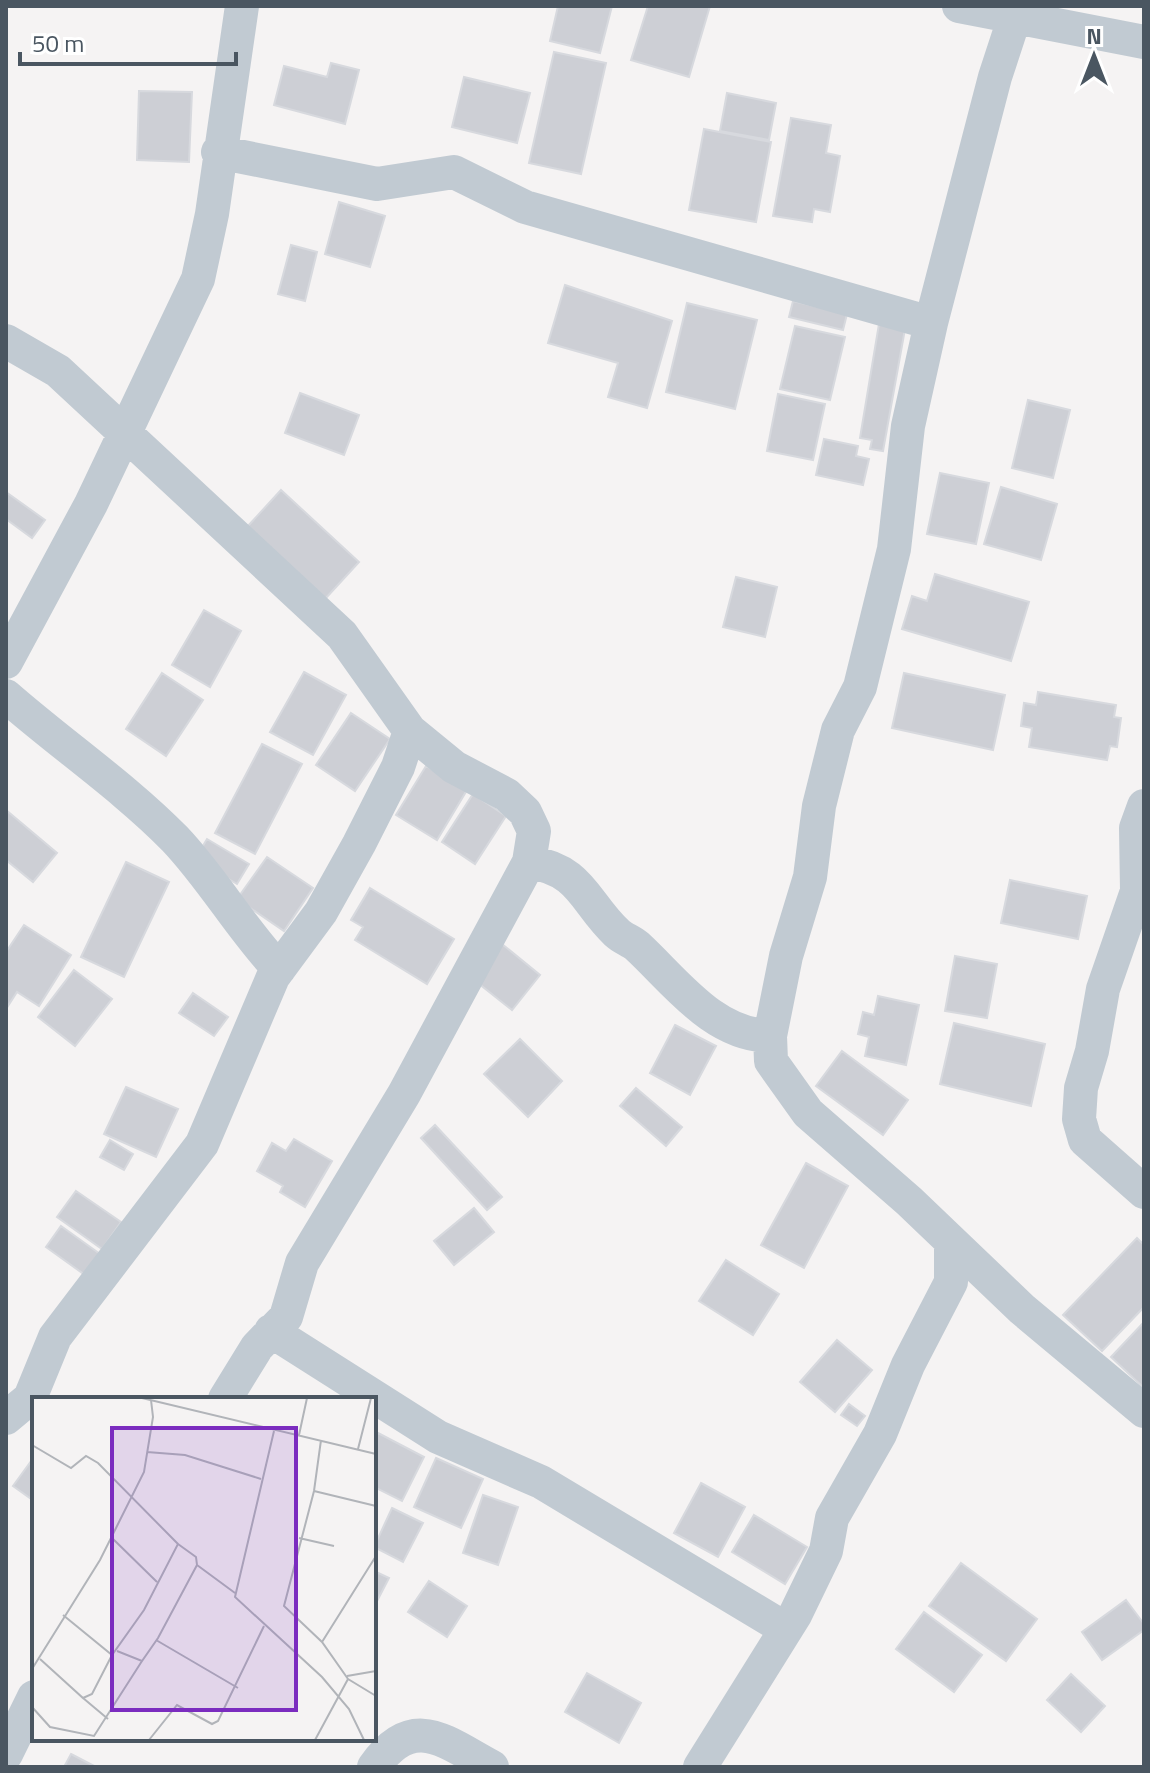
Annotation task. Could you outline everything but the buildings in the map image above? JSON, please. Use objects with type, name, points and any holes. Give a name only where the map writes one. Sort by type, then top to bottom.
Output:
[{"type":"street","points":[[6,662],[126,434],[198,279],[212,214],[218,152],[242,6]]},
{"type":"street","points":[[959,6],[1144,42]]},
{"type":"street","points":[[1014,19],[995,77],[931,323],[908,426],[894,549],[860,687],[838,730],[819,806],[810,877],[786,956],[770,1036],[771,1061],[808,1113],[1022,1309],[1144,1411]]},
{"type":"street","points":[[218,152],[377,184],[454,172],[525,207],[931,323]]},
{"type":"street","points":[[6,341],[58,371],[126,434],[342,635],[410,731],[454,767],[507,795],[525,812],[534,831],[529,862],[404,1094],[302,1263],[286,1317],[271,1331],[226,1397]]},
{"type":"street","points":[[6,696],[67,750],[130,797],[177,841],[279,969]]},
{"type":"street","points":[[23,1405],[55,1337],[202,1144],[218,1113],[250,1023],[279,969],[321,912],[359,844],[398,767],[410,731]]},
{"type":"street","points":[[1144,806],[1136,828],[1137,891],[1103,989],[1092,1051],[1081,1088],[1079,1119],[1085,1140],[1144,1192]]},
{"type":"street","points":[[529,862],[542,864],[584,889],[617,933],[634,943],[684,992],[728,1026],[749,1036],[770,1036]]},
{"type":"street","points":[[700,1767],[786,1629],[826,1551],[832,1518],[880,1434],[908,1365],[951,1282],[951,1243]]},
{"type":"street","points":[[271,1331],[375,1397]]},
{"type":"street","points":[[376,1398],[438,1437],[541,1482],[786,1629]]},
{"type":"street","points":[[6,1754],[32,1701]]},
{"type":"street","points":[[374,1767],[386,1750],[404,1737],[418,1734],[436,1737],[492,1767]]}]
